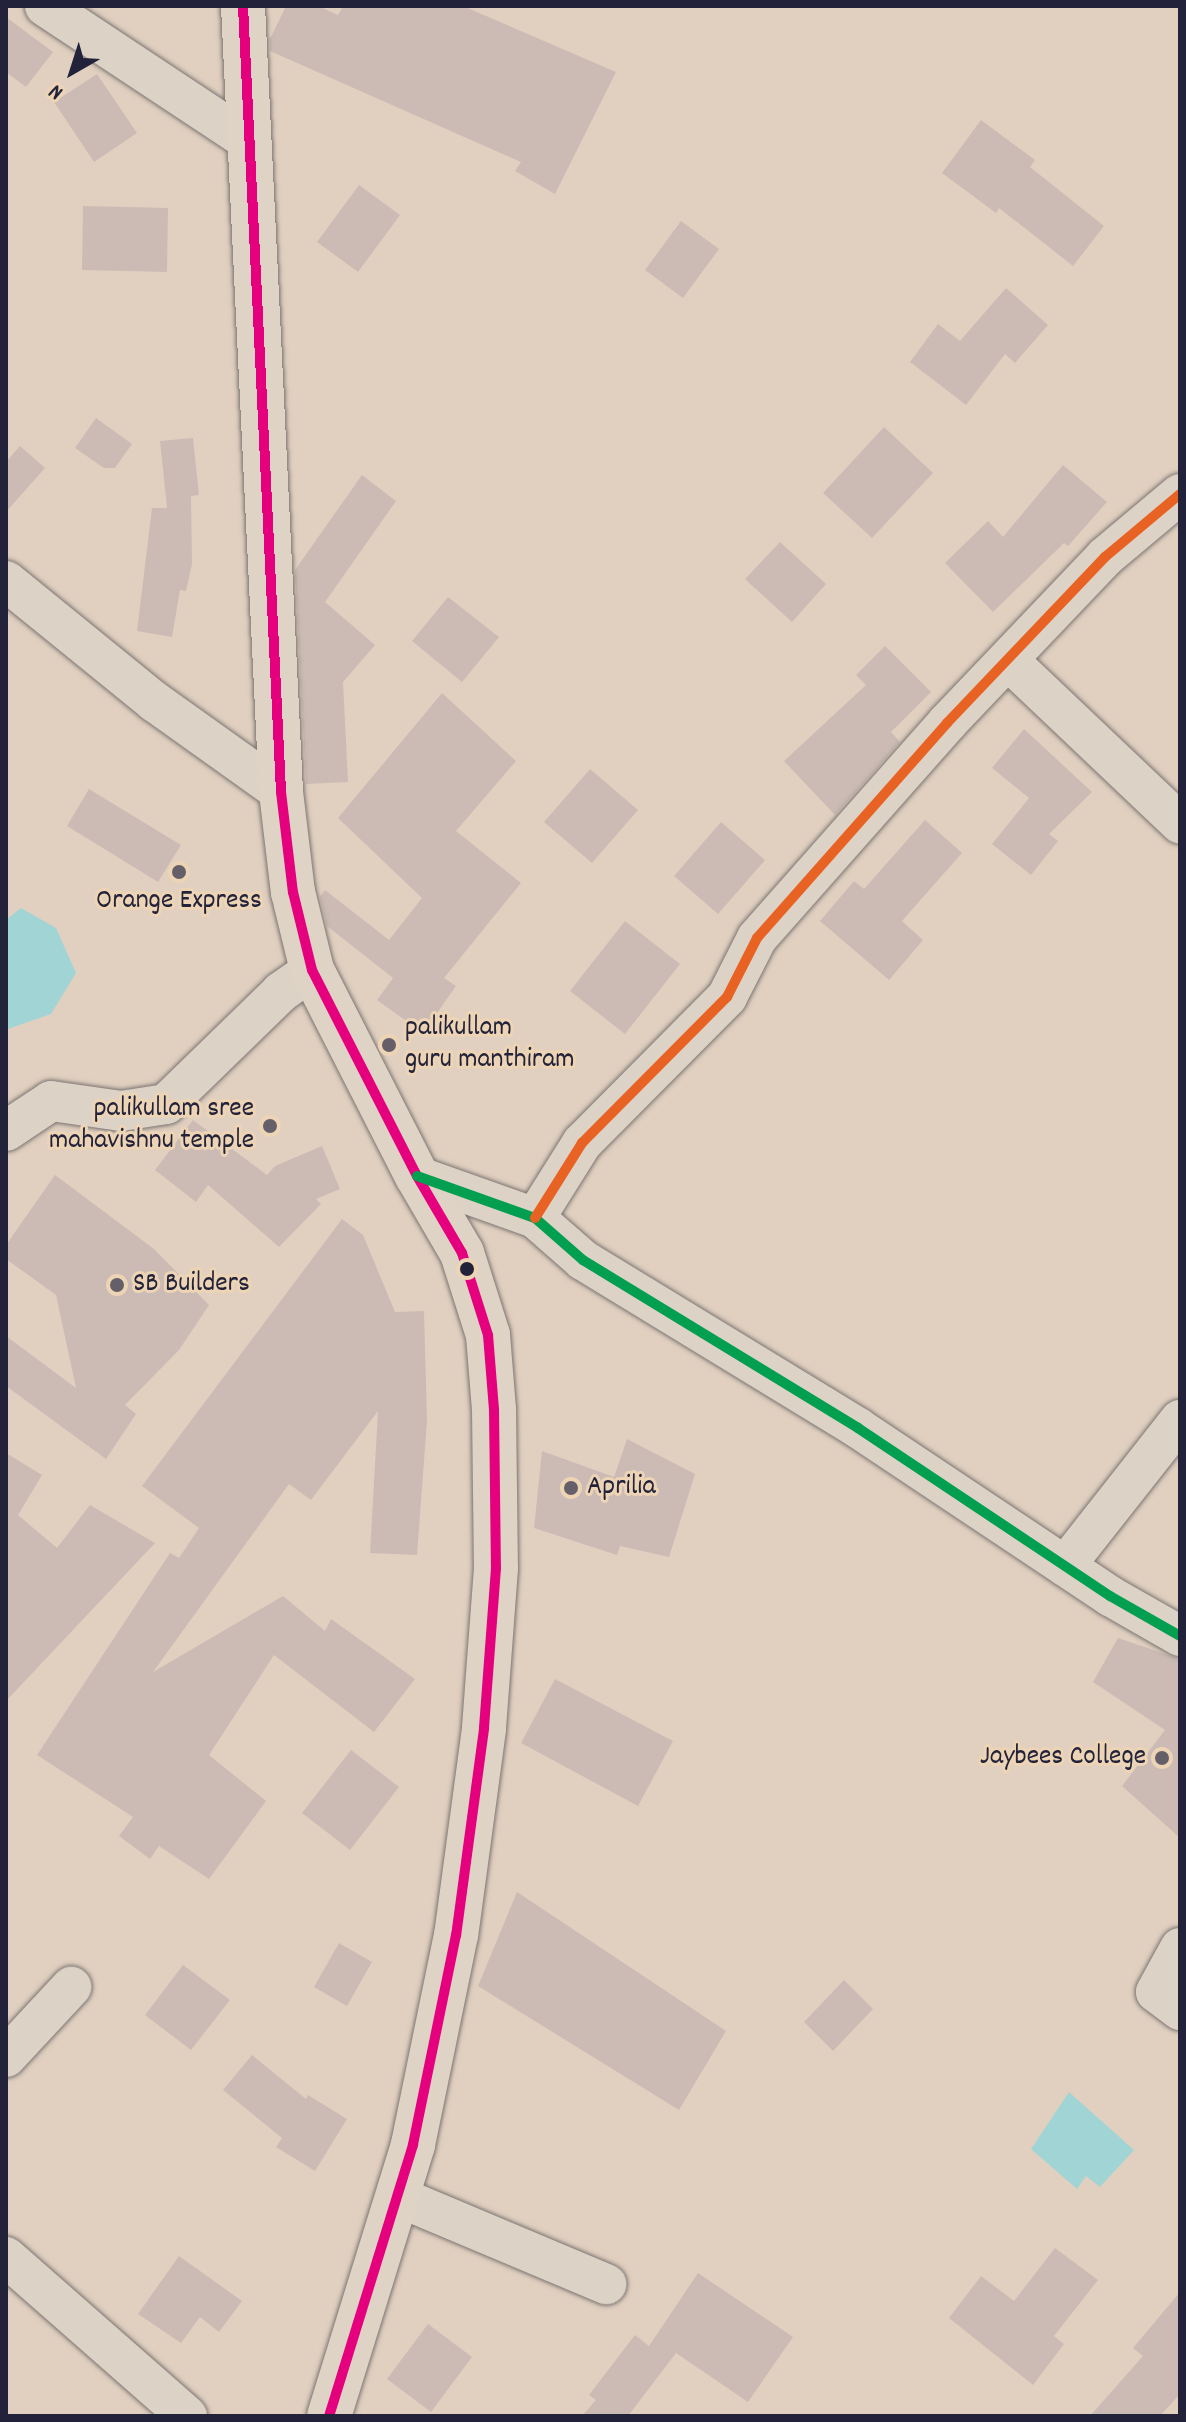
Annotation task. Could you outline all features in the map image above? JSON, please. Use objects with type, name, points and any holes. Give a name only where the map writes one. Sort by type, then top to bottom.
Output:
[{"type":"highway","points":[[243,6],[246,139],[281,792],[293,892],[312,970],[417,1176],[462,1253],[488,1335],[496,1568],[484,1729],[456,1935],[399,2197],[329,2416]]},
{"type":"street","points":[[45,6],[246,139]]},
{"type":"street","points":[[535,1218],[582,1143],[727,997],[757,938],[947,723],[1105,557],[1180,494]]},
{"type":"street","points":[[6,581],[155,702],[281,792]]},
{"type":"street","points":[[1009,661],[1180,823]]},
{"type":"street","points":[[6,1131],[51,1101],[121,1111],[166,1104],[281,992],[312,970]]},
{"type":"street","points":[[417,1176],[535,1218],[583,1260],[858,1428],[1065,1566],[1180,1636]]},
{"type":"street","points":[[1065,1566],[1180,1420]]},
{"type":"street","points":[[1180,1948],[1156,1992],[1180,2010]]},
{"type":"street","points":[[6,2057],[71,1987]]},
{"type":"street","points":[[399,2197],[606,2284]]},
{"type":"street","points":[[6,2257],[187,2416]]},
{"type":"water","points":[[21,908],[56,928],[76,973],[51,1014],[8,1029],[6,920]]},
{"type":"water","points":[[1069,2092],[1134,2150],[1100,2187],[1086,2176],[1077,2189],[1031,2149]]},
{"type":"building","points":[[286,6],[318,6],[338,15],[343,6],[463,6],[616,72],[555,194],[515,171],[521,162],[270,51],[270,39]]},
{"type":"building","points":[[6,17],[53,52],[26,87],[6,72]]},
{"type":"building","points":[[97,74],[137,133],[94,162],[54,102]]},
{"type":"building","points":[[981,120],[1035,160],[1030,167],[1104,226],[1073,266],[999,208],[996,213],[942,173]]},
{"type":"building","points":[[359,185],[400,215],[358,272],[317,242]]},
{"type":"building","points":[[83,206],[168,208],[167,272],[82,270]]},
{"type":"building","points":[[681,221],[719,249],[683,298],[645,270]]},
{"type":"building","points":[[1006,288],[1048,325],[1015,363],[1005,354],[966,405],[910,362],[938,324],[960,341]]},
{"type":"building","points":[[96,418],[132,444],[115,468],[104,468],[75,448]]},
{"type":"building","points":[[884,427],[933,473],[872,538],[823,493]]},
{"type":"building","points":[[193,438],[199,495],[191,496],[192,564],[186,591],[180,590],[172,637],[137,631],[152,508],[167,508],[160,441]]},
{"type":"building","points":[[20,446],[45,468],[6,512],[6,462]]},
{"type":"building","points":[[1063,465],[1107,502],[1068,546],[1064,543],[993,612],[945,563],[988,521],[1003,537]]},
{"type":"building","points":[[362,475],[396,501],[325,602],[375,645],[343,682],[348,782],[306,784],[295,570]]},
{"type":"building","points":[[780,542],[826,584],[792,622],[745,579]]},
{"type":"building","points":[[448,597],[499,637],[462,682],[412,641]]},
{"type":"building","points":[[885,646],[931,692],[891,732],[900,742],[835,815],[784,761],[866,685],[856,675]]},
{"type":"building","points":[[442,693],[516,761],[456,831],[521,883],[444,978],[456,986],[423,1033],[377,1000],[393,978],[327,926],[320,897],[325,890],[389,940],[422,898],[338,818]]},
{"type":"building","points":[[1024,729],[1092,792],[1049,834],[1058,841],[1031,875],[992,844],[1029,798],[992,768]]},
{"type":"building","points":[[590,769],[638,810],[592,863],[544,822]]},
{"type":"building","points":[[89,789],[181,845],[158,882],[67,826]]},
{"type":"building","points":[[925,820],[962,853],[902,921],[923,940],[889,980],[820,921],[854,881],[864,889]]},
{"type":"building","points":[[721,822],[765,860],[718,914],[674,876]]},
{"type":"building","points":[[625,921],[680,964],[625,1034],[570,991]]},
{"type":"building","points":[[193,1120],[267,1175],[275,1166],[322,1146],[340,1189],[316,1199],[321,1204],[279,1247],[208,1185],[196,1202],[155,1170]]},
{"type":"building","name":"SB Builders","points":[[55,1175],[154,1249],[209,1305],[179,1350],[125,1405],[136,1414],[106,1459],[6,1386],[6,1336],[76,1388],[56,1295],[6,1259],[6,1245]]},
{"type":"building","points":[[342,1219],[363,1235],[395,1312],[424,1311],[427,1421],[417,1555],[370,1553],[378,1411],[311,1500],[289,1484],[153,1672],[283,1596],[325,1631],[331,1619],[415,1679],[374,1732],[274,1655],[209,1755],[266,1801],[209,1879],[159,1846],[150,1859],[119,1836],[133,1817],[37,1755],[170,1553],[179,1558],[199,1528],[142,1486]]},
{"type":"building","points":[[627,1439],[695,1474],[669,1557],[620,1546],[617,1555],[534,1528],[542,1451],[614,1477]]},
{"type":"building","points":[[6,1453],[42,1475],[18,1515],[57,1548],[90,1505],[155,1543],[6,1701]]},
{"type":"building","name":"Jaybees College","points":[[1118,1638],[1180,1659],[1180,1838],[1122,1786],[1165,1730],[1093,1682]]},
{"type":"building","points":[[555,1679],[673,1741],[638,1806],[521,1743]]},
{"type":"building","points":[[351,1750],[399,1787],[350,1850],[302,1813]]},
{"type":"building","points":[[517,1892],[726,2031],[679,2110],[478,1986]]},
{"type":"building","points":[[339,1943],[372,1962],[347,2006],[314,1987]]},
{"type":"building","points":[[183,1965],[230,2000],[191,2050],[145,2015]]},
{"type":"building","points":[[844,1980],[873,2009],[833,2051],[804,2022]]},
{"type":"building","points":[[252,2055],[306,2099],[308,2095],[347,2119],[315,2171],[276,2147],[282,2138],[223,2090]]},
{"type":"building","points":[[1055,2248],[1098,2280],[1054,2336],[1064,2344],[1033,2385],[949,2318],[981,2276],[1014,2301]]},
{"type":"building","points":[[179,2256],[242,2301],[219,2332],[200,2317],[181,2343],[138,2314]]},
{"type":"building","points":[[698,2273],[793,2337],[748,2402],[676,2353],[628,2416],[582,2416],[596,2400],[589,2395],[635,2335],[649,2346]]},
{"type":"building","points":[[1180,2292],[1180,2394],[1160,2416],[1090,2416],[1143,2356],[1133,2348]]},
{"type":"building","points":[[428,2324],[472,2357],[431,2412],[387,2379]]},
{"type":"transit line","points":[[243,6],[281,792],[293,892],[312,970],[417,1176],[462,1253],[488,1335],[494,1409],[496,1568],[484,1729],[456,1935],[413,2145],[329,2416]]},
{"type":"transit line","points":[[535,1218],[582,1143],[727,997],[757,938],[947,723],[1105,557],[1180,494]]},
{"type":"transit line","points":[[417,1176],[535,1218],[583,1260],[858,1428],[1110,1596],[1180,1636]]},
{"type":"place","name":"Orange Express","points":[[179,872]]},
{"type":"place","name":"palikullam guru manthiram","points":[[389,1045]]},
{"type":"place","name":"palikullam sree mahavishnu temple","points":[[270,1126]]},
{"type":"place","name":"SB Builders","points":[[117,1285]]},
{"type":"place","name":"Aprilia","points":[[571,1488]]},
{"type":"place","name":"Jaybees College","points":[[1162,1758]]}]
